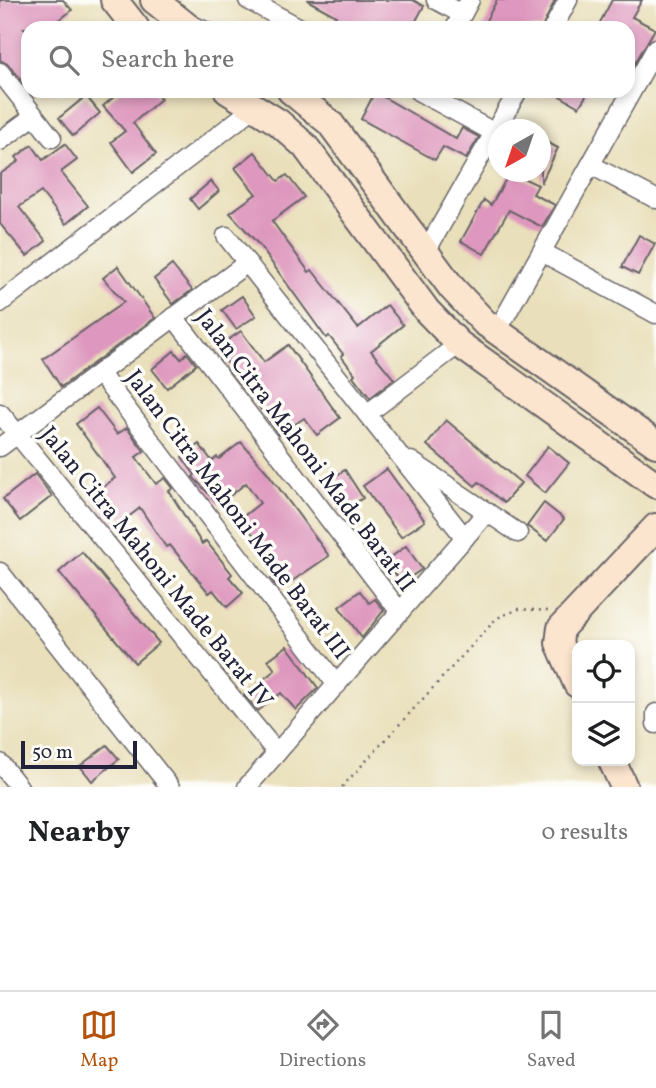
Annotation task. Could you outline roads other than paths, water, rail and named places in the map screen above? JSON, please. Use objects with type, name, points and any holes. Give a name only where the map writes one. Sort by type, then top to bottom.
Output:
[{"type":"main road","points":[[114,0],[130,21]]},
{"type":"main road","points":[[240,98],[278,122],[305,146],[427,312],[459,344],[656,485]]},
{"type":"main road","points":[[300,98],[330,123],[452,288],[497,331],[656,444]]},
{"type":"main road","points":[[572,673],[559,643],[561,628],[656,527]]},
{"type":"main road","points":[[614,766],[624,787]]},
{"type":"street","points":[[248,0],[287,21]]},
{"type":"street","points":[[436,0],[463,14]]},
{"type":"street","points":[[557,21],[568,0]]},
{"type":"street","points":[[635,97],[649,76],[656,48]]},
{"type":"street","points":[[0,72],[52,138]]},
{"type":"street","points":[[431,98],[488,129]]},
{"type":"street","points":[[503,119],[514,98]]},
{"type":"street","points":[[497,331],[591,164],[634,98]]},
{"type":"street","points":[[0,303],[256,107]]},
{"type":"street","points":[[0,141],[34,116]]},
{"type":"street","points":[[425,253],[488,145]]},
{"type":"street","points":[[591,164],[656,199]]},
{"type":"street","points":[[226,236],[465,538]]},
{"type":"street","points":[[542,252],[656,314]]},
{"type":"street","points":[[0,447],[247,263]]},
{"type":"street","name":"Jalan Citra Mahoni Made Barat II","points":[[174,317],[400,612]]},
{"type":"street","points":[[367,414],[459,344]]},
{"type":"street","name":"Jalan Citra Mahoni Made Barat III","points":[[100,374],[337,685]]},
{"type":"street","name":"Jalan Citra Mahoni Made Barat IV","points":[[0,412],[277,753]]},
{"type":"street","points":[[396,451],[518,533]]},
{"type":"street","points":[[247,787],[487,512]]},
{"type":"street","points":[[0,572],[170,787]]},
{"type":"street","points":[[656,713],[656,724]]},
{"type":"street","points":[[0,763],[19,787]]},
{"type":"lane","points":[[171,14],[198,21]]}]
